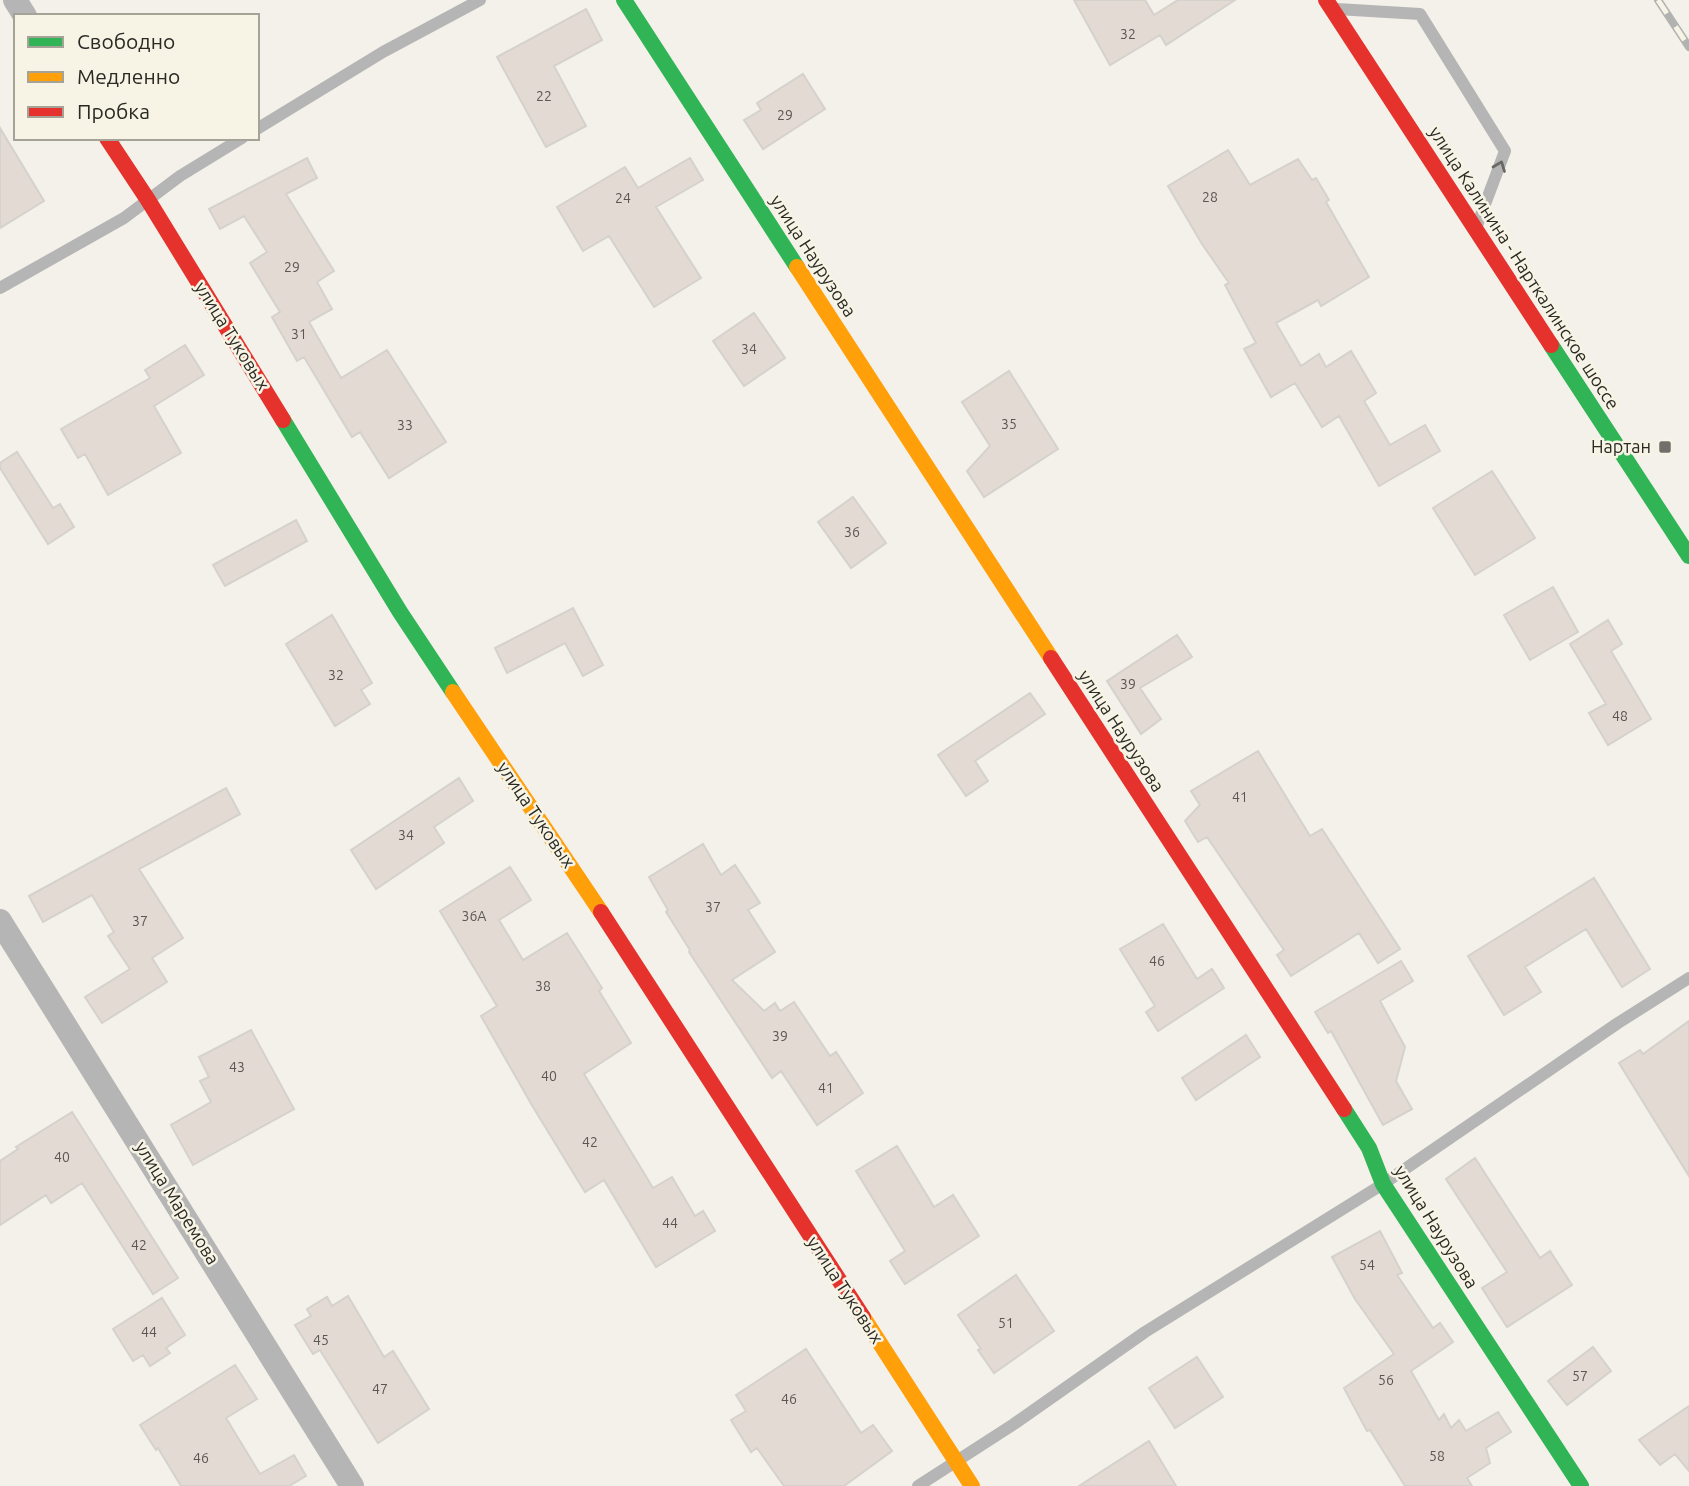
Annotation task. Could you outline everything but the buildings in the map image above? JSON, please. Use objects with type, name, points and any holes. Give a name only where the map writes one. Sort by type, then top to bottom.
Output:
[{"type":"street","name":"улица Наурузова","points":[[624,0],[1369,1148],[1383,1184],[1581,1486]]},
{"type":"street","name":"улица Калинина - Нарткалинское шоссе","points":[[1329,4],[1689,556]]},
{"type":"street","name":"улица Туковых","points":[[108,140],[148,200],[400,612],[588,892],[972,1486]]},
{"type":"street","name":"улица Маремова","points":[[0,921],[352,1486]]},
{"type":"lane","points":[[259,128],[383,52],[480,0]]},
{"type":"lane","points":[[1329,4],[1420,14],[1505,151],[1476,230]]},
{"type":"lane","points":[[0,288],[124,218],[180,176],[239,140]]},
{"type":"lane","points":[[918,1486],[1145,1332],[1383,1184],[1618,1023],[1689,978]]},
{"type":"railway","points":[[1658,0],[1689,47]]},
{"type":"traffic: fast","points":[[624,0],[797,267]]},
{"type":"traffic: fast","points":[[1551,345],[1689,556]]},
{"type":"traffic: fast","points":[[283,420],[400,612],[453,692]]},
{"type":"traffic: fast","points":[[1344,1109],[1369,1148],[1383,1184],[1581,1486]]},
{"type":"traffic: slow","points":[[797,267],[1051,658]]},
{"type":"traffic: slow","points":[[453,692],[601,912]]},
{"type":"traffic: slow","points":[[863,1317],[972,1486]]},
{"type":"traffic: jam","points":[[1326,0],[1551,345]]},
{"type":"traffic: jam","points":[[108,140],[283,420]]},
{"type":"traffic: jam","points":[[1051,658],[1344,1109]]},
{"type":"traffic: jam","points":[[601,912],[863,1317]]},
{"type":"place","name":"Нартан","points":[[1665,447]]}]
